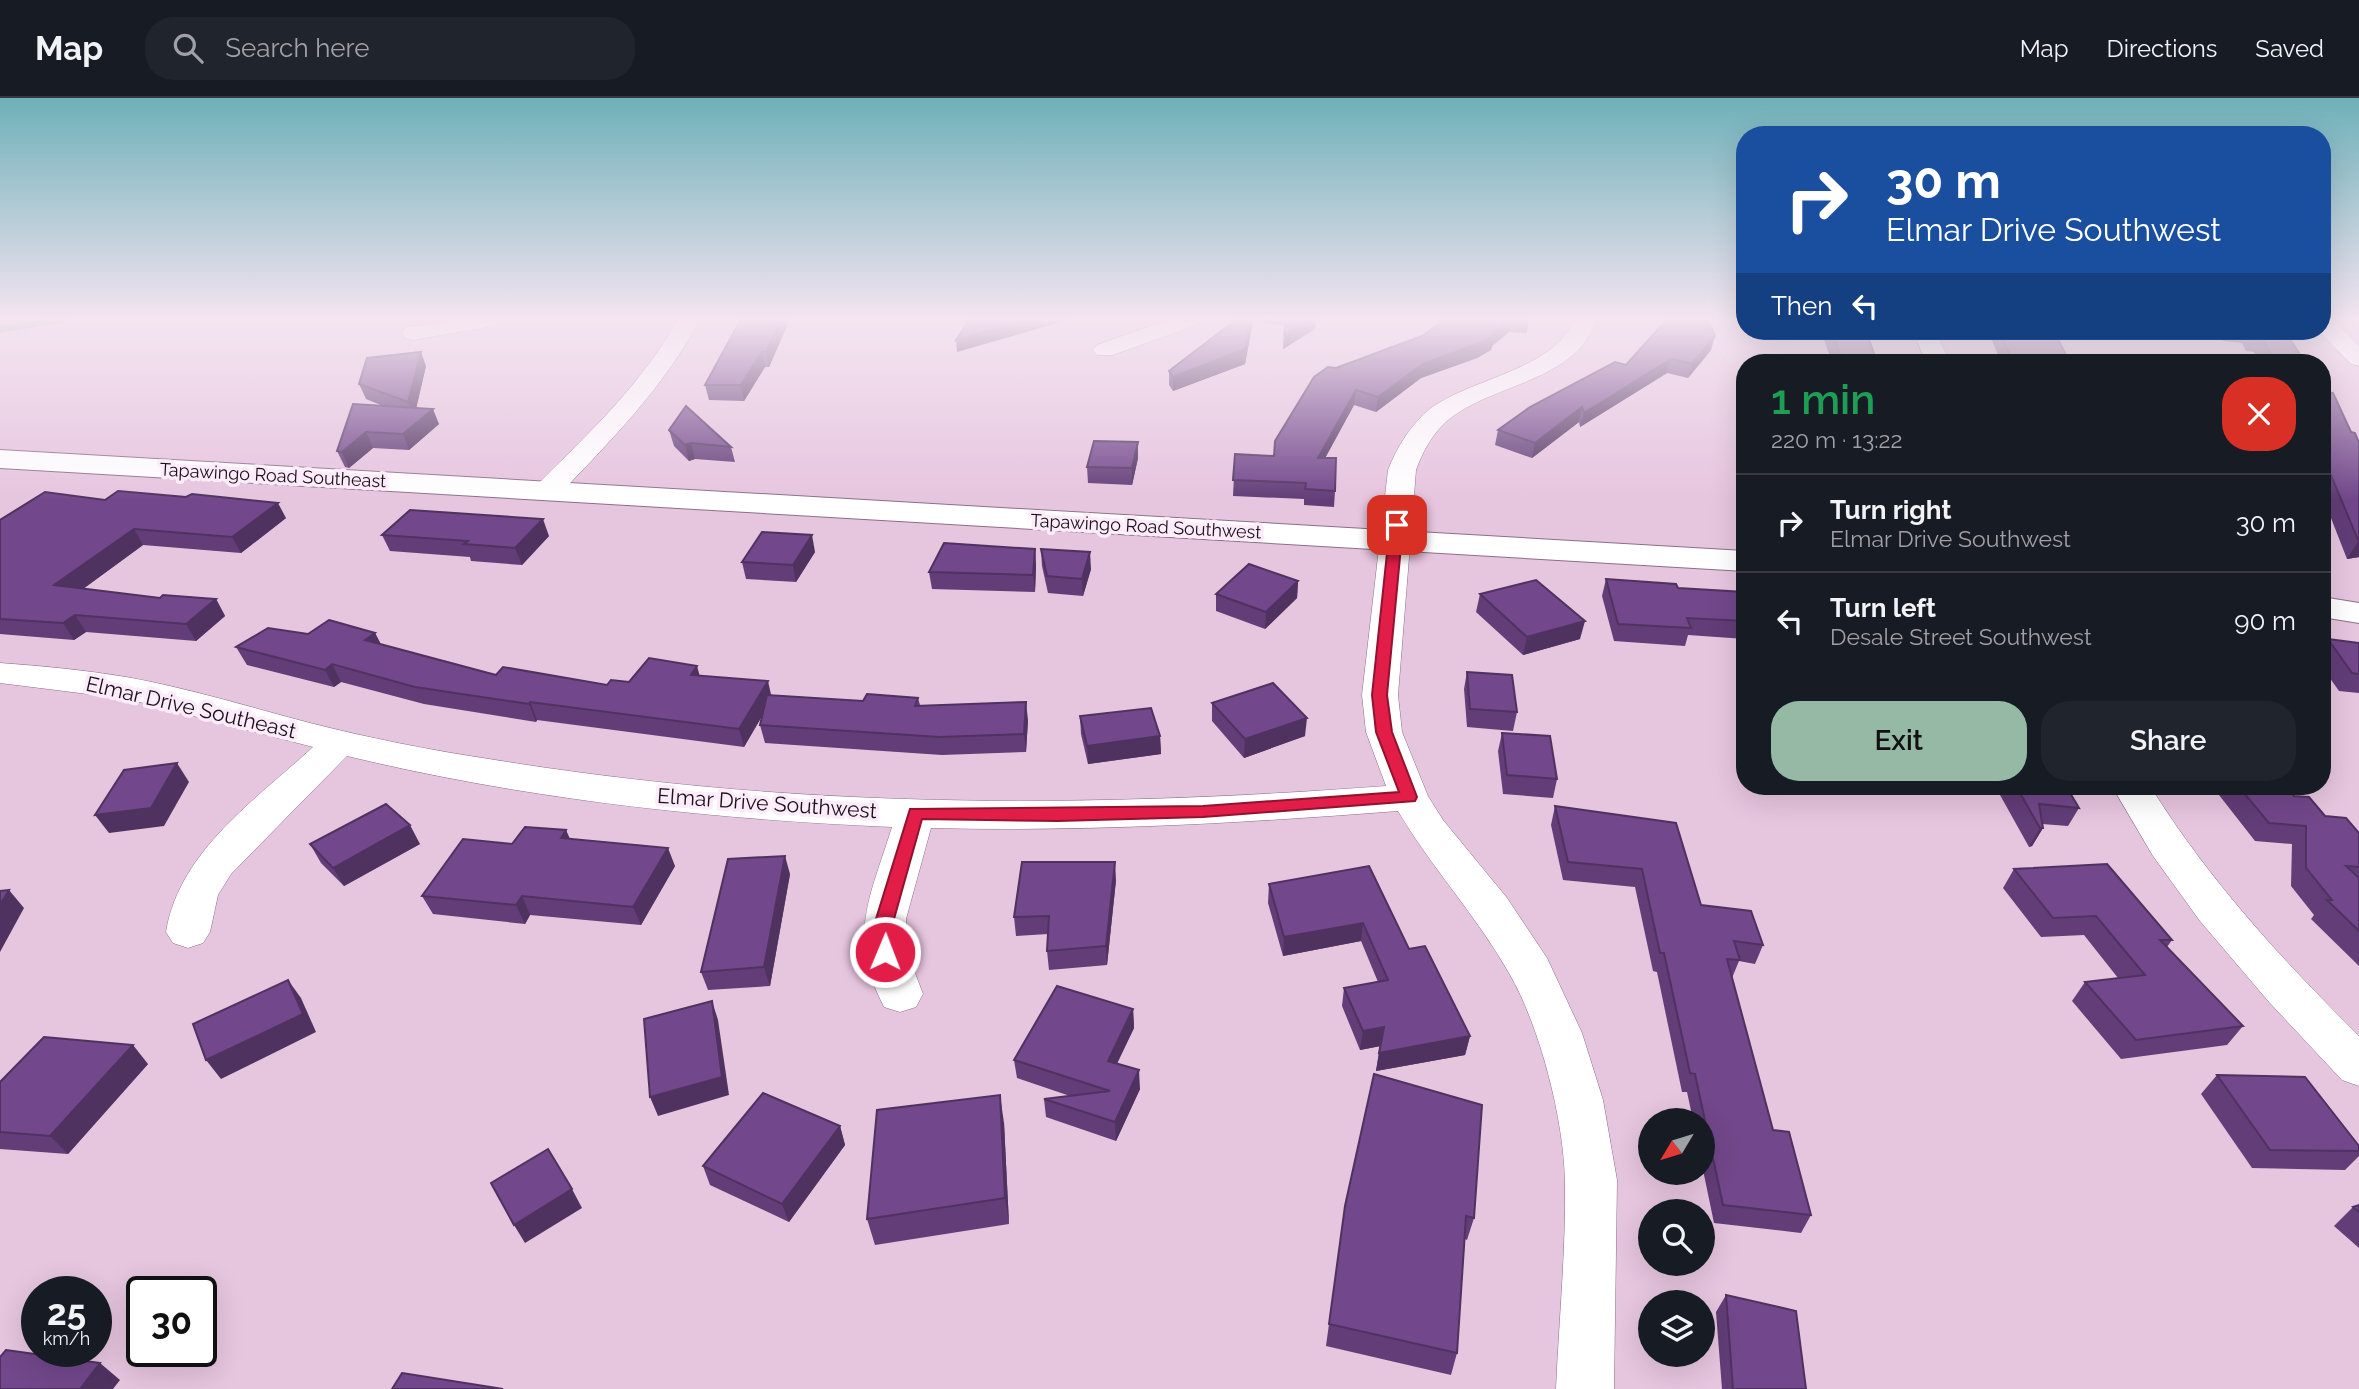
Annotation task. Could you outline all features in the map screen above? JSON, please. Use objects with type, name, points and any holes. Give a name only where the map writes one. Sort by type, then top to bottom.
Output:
[{"type":"street","points":[[547,491],[651,379]]},
{"type":"street","points":[[1508,379],[1465,398],[1442,413],[1422,431],[1409,451],[1402,470],[1380,695],[1384,732],[1409,797],[1429,830],[1492,908],[1531,970],[1559,1033],[1579,1100],[1591,1180],[1586,1389]]},
{"type":"street","name":"Tapawingo Road Southeast","points":[[0,460],[547,491]]},
{"type":"street","name":"Tapawingo Road Southwest","points":[[547,491],[1736,560]]},
{"type":"street","points":[[2331,608],[2359,612]]},
{"type":"street","name":"Elmar Drive Southeast","points":[[0,673],[64,678],[131,689],[340,742]]},
{"type":"street","points":[[188,932],[188,917],[200,887],[219,858],[340,742]]},
{"type":"street","name":"Elmar Drive Southwest","points":[[340,742],[453,766],[586,787],[711,801],[916,813],[1058,815],[1203,812],[1409,797]]},
{"type":"street","points":[[2137,795],[2172,853],[2230,929],[2304,1011],[2359,1066]]},
{"type":"street","points":[[900,994],[885,952],[885,919],[916,813]]},
{"type":"building","points":[[360,379],[414,379],[408,402],[359,384]]},
{"type":"building","points":[[708,379],[745,379],[741,385],[705,385]]},
{"type":"building","points":[[1313,379],[1402,379],[1378,397],[1356,390],[1318,458],[1336,458],[1335,491],[1305,489],[1306,483],[1233,480],[1235,454],[1274,456],[1275,441]]},
{"type":"building","points":[[1582,379],[1638,379],[1584,413],[1582,407],[1535,443],[1498,430],[1530,407]]},
{"type":"building","points":[[2331,393],[2359,443],[2359,542],[2331,475]]},
{"type":"building","points":[[353,404],[433,409],[403,434],[366,432],[342,452],[337,451]]},
{"type":"building","points":[[686,406],[731,447],[691,443],[685,445],[669,430]]},
{"type":"building","points":[[1094,441],[1138,442],[1132,468],[1087,467]]},
{"type":"building","points":[[118,491],[186,497],[192,494],[278,503],[232,537],[134,529],[54,585],[160,598],[163,595],[216,599],[186,624],[75,615],[63,623],[0,619],[0,520],[45,492],[105,500]]},
{"type":"building","points":[[410,510],[543,519],[515,548],[464,544],[468,541],[382,535]]},
{"type":"building","points":[[762,532],[812,535],[793,565],[742,562]]},
{"type":"building","points":[[944,543],[1035,549],[1033,575],[929,572]]},
{"type":"building","points":[[1041,549],[1090,552],[1082,579],[1047,576]]},
{"type":"building","points":[[1249,564],[1298,581],[1266,612],[1216,594]]},
{"type":"building","points":[[1606,579],[1736,591],[1736,621],[1687,618],[1691,628],[1618,624]]},
{"type":"building","points":[[1536,580],[1585,621],[1527,637],[1480,594]]},
{"type":"building","points":[[329,620],[375,633],[365,640],[496,675],[503,667],[607,685],[611,680],[629,682],[649,658],[697,666],[691,675],[768,681],[739,729],[530,702],[529,704],[415,687],[332,664],[325,670],[236,647],[268,628],[308,634]]},
{"type":"building","points":[[2331,639],[2359,643],[2359,674],[2352,673]]},
{"type":"building","points":[[1467,672],[1512,675],[1517,712],[1470,709]]},
{"type":"building","points":[[1273,683],[1307,718],[1245,739],[1212,703]]},
{"type":"building","points":[[867,694],[918,698],[915,706],[1026,702],[1024,734],[939,737],[760,725],[767,695],[863,701]]},
{"type":"building","points":[[1151,708],[1160,736],[1087,746],[1080,716]]},
{"type":"building","points":[[1502,733],[1550,736],[1557,779],[1507,775]]},
{"type":"building","points":[[177,763],[151,808],[95,815],[124,770]]},
{"type":"building","points":[[2021,795],[2071,795],[2079,808],[2039,804],[2043,828],[2040,828]]},
{"type":"building","points":[[2246,795],[2309,797],[2325,816],[2346,818],[2359,833],[2359,867],[2346,866],[2359,878],[2359,931],[2327,900],[2332,900],[2306,868],[2306,826],[2269,823]]},
{"type":"building","points":[[386,804],[410,825],[333,868],[310,844]]},
{"type":"building","points":[[1555,806],[1676,823],[1701,905],[1751,911],[1763,945],[1734,941],[1740,960],[1727,959],[1773,1130],[1789,1132],[1811,1215],[1723,1205],[1715,1168],[1715,1108],[1702,1108],[1695,1074],[1690,1073],[1664,953],[1660,953],[1642,869],[1568,862]]},
{"type":"building","points":[[525,827],[566,830],[561,838],[668,848],[633,907],[522,896],[516,905],[422,896],[463,839],[512,844]]},
{"type":"building","points":[[785,856],[764,967],[701,972],[728,859]]},
{"type":"building","points":[[1022,862],[1115,862],[1106,946],[1047,951],[1049,916],[1014,917]]},
{"type":"building","points":[[2107,864],[2172,940],[2160,940],[2243,1026],[2136,1040],[2085,982],[2145,975],[2096,916],[2053,918],[2014,869]]},
{"type":"building","points":[[1369,866],[1409,949],[1425,946],[1470,1036],[1379,1053],[1384,1027],[1363,1031],[1344,988],[1388,980],[1363,923],[1284,937],[1269,884]]},
{"type":"building","points":[[9,890],[0,905],[0,891]]},
{"type":"building","points":[[288,980],[303,1014],[206,1060],[193,1024]]},
{"type":"building","points":[[1057,986],[1133,1009],[1108,1061],[1139,1070],[1115,1122],[1044,1099],[1110,1091],[1014,1060]]},
{"type":"building","points":[[712,1001],[722,1077],[650,1097],[644,1019]]},
{"type":"building","points":[[44,1037],[133,1045],[50,1136],[0,1132],[0,1082]]},
{"type":"building","points":[[1374,1074],[1482,1105],[1474,1218],[1466,1216],[1457,1353],[1329,1324],[1345,1206]]},
{"type":"building","points":[[2217,1075],[2305,1077],[2359,1146],[2359,1151],[2270,1150]]},
{"type":"building","points":[[763,1093],[840,1126],[782,1204],[703,1166]]},
{"type":"building","points":[[1000,1095],[1005,1198],[867,1219],[877,1110]]},
{"type":"building","points":[[548,1149],[572,1189],[514,1225],[491,1183]]},
{"type":"building","points":[[1726,1295],[1796,1311],[1806,1389],[1733,1389]]},
{"type":"building","points":[[6,1350],[21,1352],[21,1367],[97,1367],[80,1389],[0,1389],[0,1357]]},
{"type":"building","points":[[402,1373],[503,1389],[392,1389]]},
{"type":"route","points":[[885,952],[885,919],[916,813],[1058,815],[1203,812],[1409,797],[1384,732],[1380,695],[1397,525]]}]
